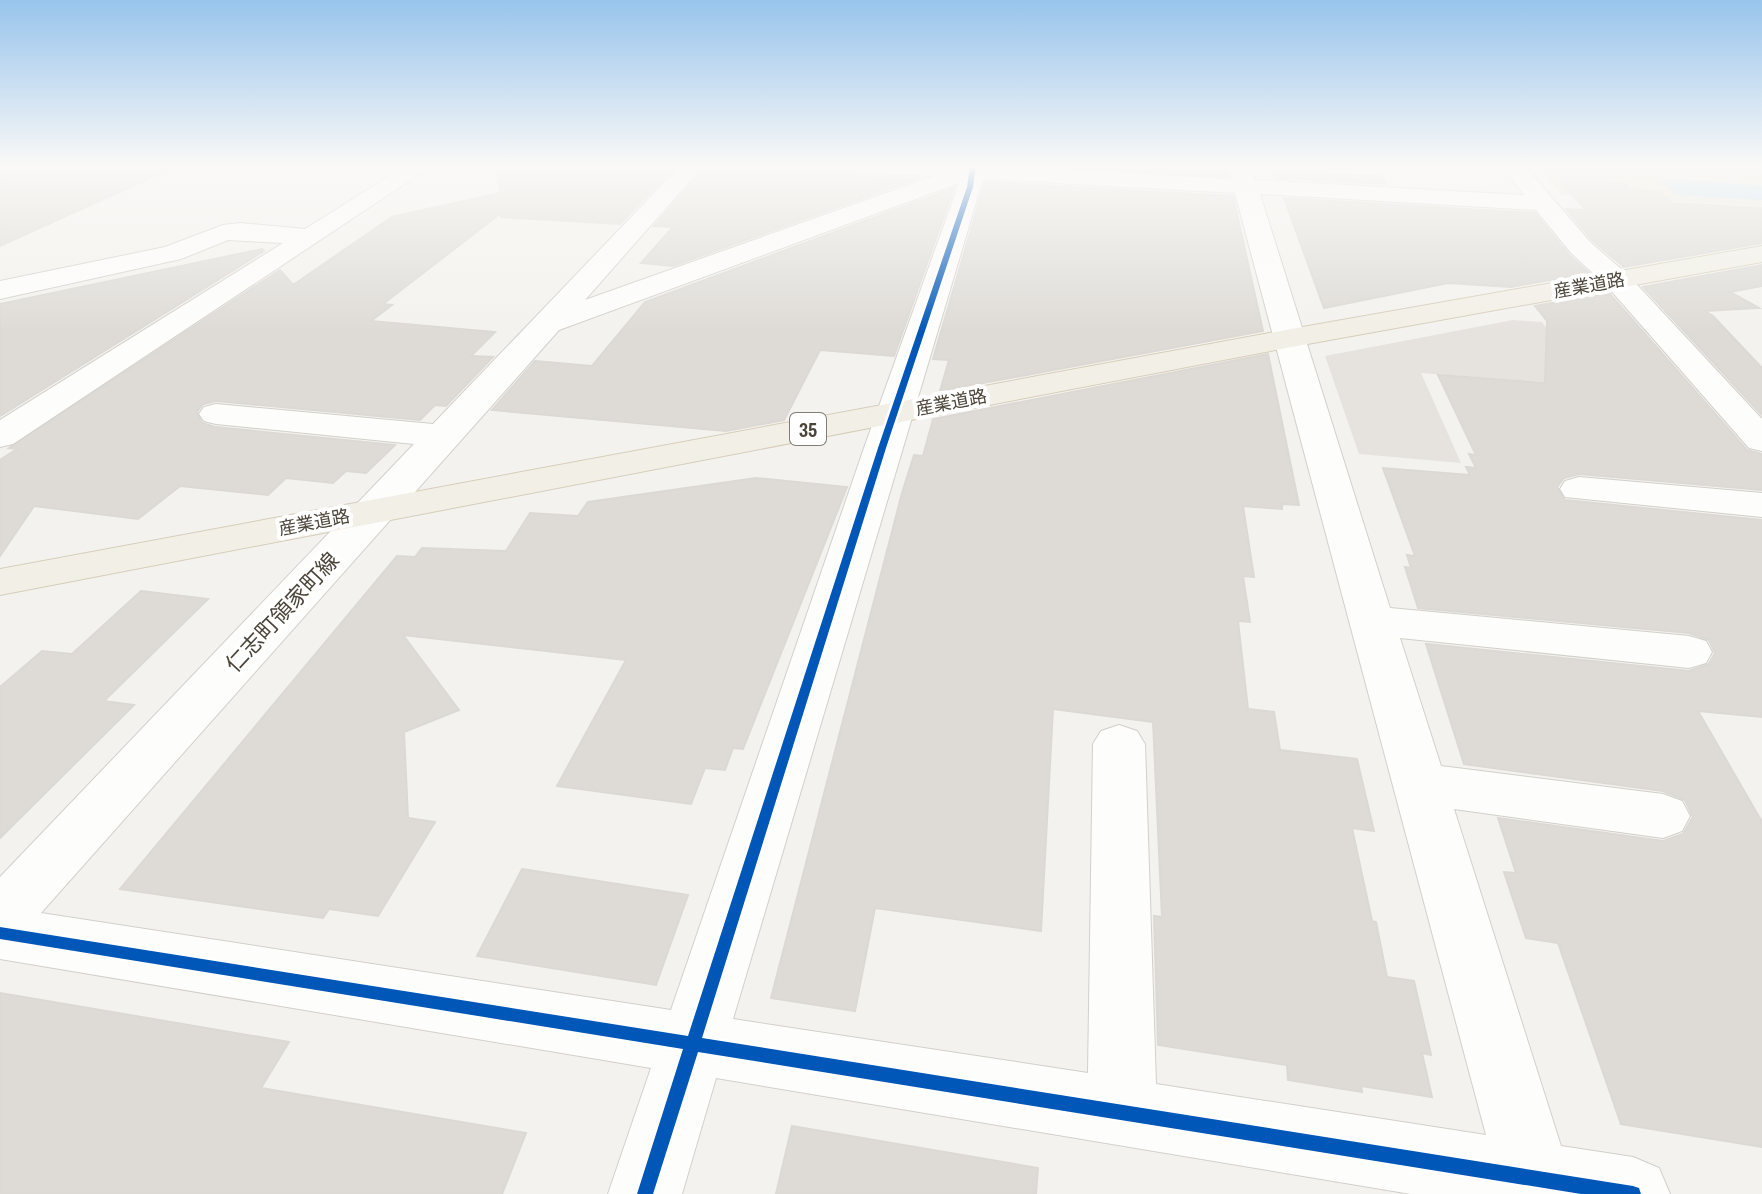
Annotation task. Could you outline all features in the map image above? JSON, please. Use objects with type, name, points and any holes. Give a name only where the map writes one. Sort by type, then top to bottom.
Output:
[{"type":"main road","name":"産業道路","points":[[0,582],[1291,338],[1762,254]]},
{"type":"street","points":[[0,436],[334,221]]},
{"type":"street","name":"仁志町領家町線","points":[[0,917],[641,221]]},
{"type":"street","points":[[544,325],[830,221]]},
{"type":"street","points":[[645,1194],[893,414],[959,221]]},
{"type":"street","points":[[1256,221],[1537,1186]]},
{"type":"street","points":[[1558,221],[1581,248],[1617,280],[1761,437]]},
{"type":"street","points":[[0,290],[172,253],[223,233],[240,231],[306,237]]},
{"type":"street","points":[[216,414],[444,436]]},
{"type":"street","points":[[1579,489],[1762,505]]},
{"type":"street","points":[[1373,621],[1689,652]]},
{"type":"street","points":[[1119,744],[1122,1113]]},
{"type":"street","points":[[1420,784],[1663,816]]},
{"type":"street","points":[[0,933],[1122,1113],[1537,1186],[1633,1194]]},
{"type":"shaded area","points":[[1513,320],[1542,322],[1585,385],[1421,373],[1461,463],[1359,454],[1325,356]]},
{"type":"building","points":[[0,221],[56,221],[0,246]]},
{"type":"building","points":[[387,221],[491,221],[383,304],[392,305],[371,321],[495,332],[471,356],[493,357],[446,406],[435,405],[420,420],[216,401],[203,404],[197,412],[202,423],[215,427],[395,445],[366,473],[346,471],[333,483],[286,478],[268,495],[180,486],[138,519],[34,506],[0,556],[0,460],[17,449],[9,448],[280,270],[293,285]]},
{"type":"building","points":[[564,221],[623,221],[620,224]]},
{"type":"building","points":[[659,221],[800,221],[673,266],[641,263],[673,227],[654,226]]},
{"type":"building","points":[[865,221],[942,221],[894,356],[820,350],[784,420],[726,431],[492,410],[535,361],[592,366],[645,302]]},
{"type":"building","points":[[974,221],[1238,221],[1263,331],[940,391],[949,360],[933,359]]},
{"type":"building","points":[[1292,221],[1541,221],[1570,256],[1589,273],[1511,287],[1448,283],[1324,308]]},
{"type":"building","points":[[1576,221],[1762,221],[1762,243],[1624,267],[1592,240]]},
{"type":"building","points":[[264,251],[0,416],[0,304]]},
{"type":"building","points":[[1762,265],[1762,286],[1730,292],[1759,308],[1705,311],[1762,368],[1762,415],[1643,287]]},
{"type":"building","points":[[1609,293],[1747,450],[1762,454],[1762,490],[1579,474],[1564,478],[1557,487],[1565,500],[1762,520],[1762,717],[1698,711],[1762,822],[1762,1147],[1621,1124],[1558,943],[1526,938],[1504,872],[1516,873],[1498,818],[1663,841],[1683,834],[1693,817],[1685,800],[1663,791],[1464,764],[1426,644],[1689,671],[1709,664],[1715,653],[1709,640],[1689,633],[1418,608],[1405,567],[1411,568],[1407,555],[1415,556],[1383,468],[1470,475],[1466,467],[1476,468],[1469,454],[1476,455],[1438,375],[1545,383],[1547,321],[1535,306]]},
{"type":"building","points":[[1268,354],[1299,505],[1282,504],[1282,509],[1243,506],[1254,577],[1243,576],[1250,622],[1238,621],[1248,709],[1274,712],[1280,750],[1357,759],[1374,831],[1352,828],[1372,921],[1376,922],[1387,977],[1414,981],[1431,1055],[1422,1053],[1432,1097],[1361,1086],[1362,1092],[1288,1080],[1287,1065],[1158,1045],[1154,916],[1162,917],[1153,722],[1053,709],[1041,931],[875,908],[855,1011],[771,998],[902,493],[914,455],[923,456],[933,419]]},
{"type":"building","points":[[756,478],[847,487],[743,749],[733,748],[725,770],[705,768],[691,804],[557,786],[626,660],[403,635],[459,710],[404,732],[408,818],[435,822],[378,916],[329,909],[323,918],[120,889],[397,556],[415,557],[422,548],[506,551],[530,513],[578,516],[588,502]]},
{"type":"building","points":[[141,591],[208,599],[104,701],[134,705],[0,838],[0,687],[42,651],[72,654]]},
{"type":"building","points":[[522,869],[688,895],[656,985],[477,956]]},
{"type":"building","points":[[0,993],[289,1042],[261,1088],[526,1133],[502,1194],[0,1194]]},
{"type":"building","points":[[792,1126],[1038,1168],[1036,1194],[776,1194]]},
{"type":"cycle path","points":[[645,1194],[882,448],[959,221]]},
{"type":"cycle path","points":[[0,933],[1633,1194]]}]
